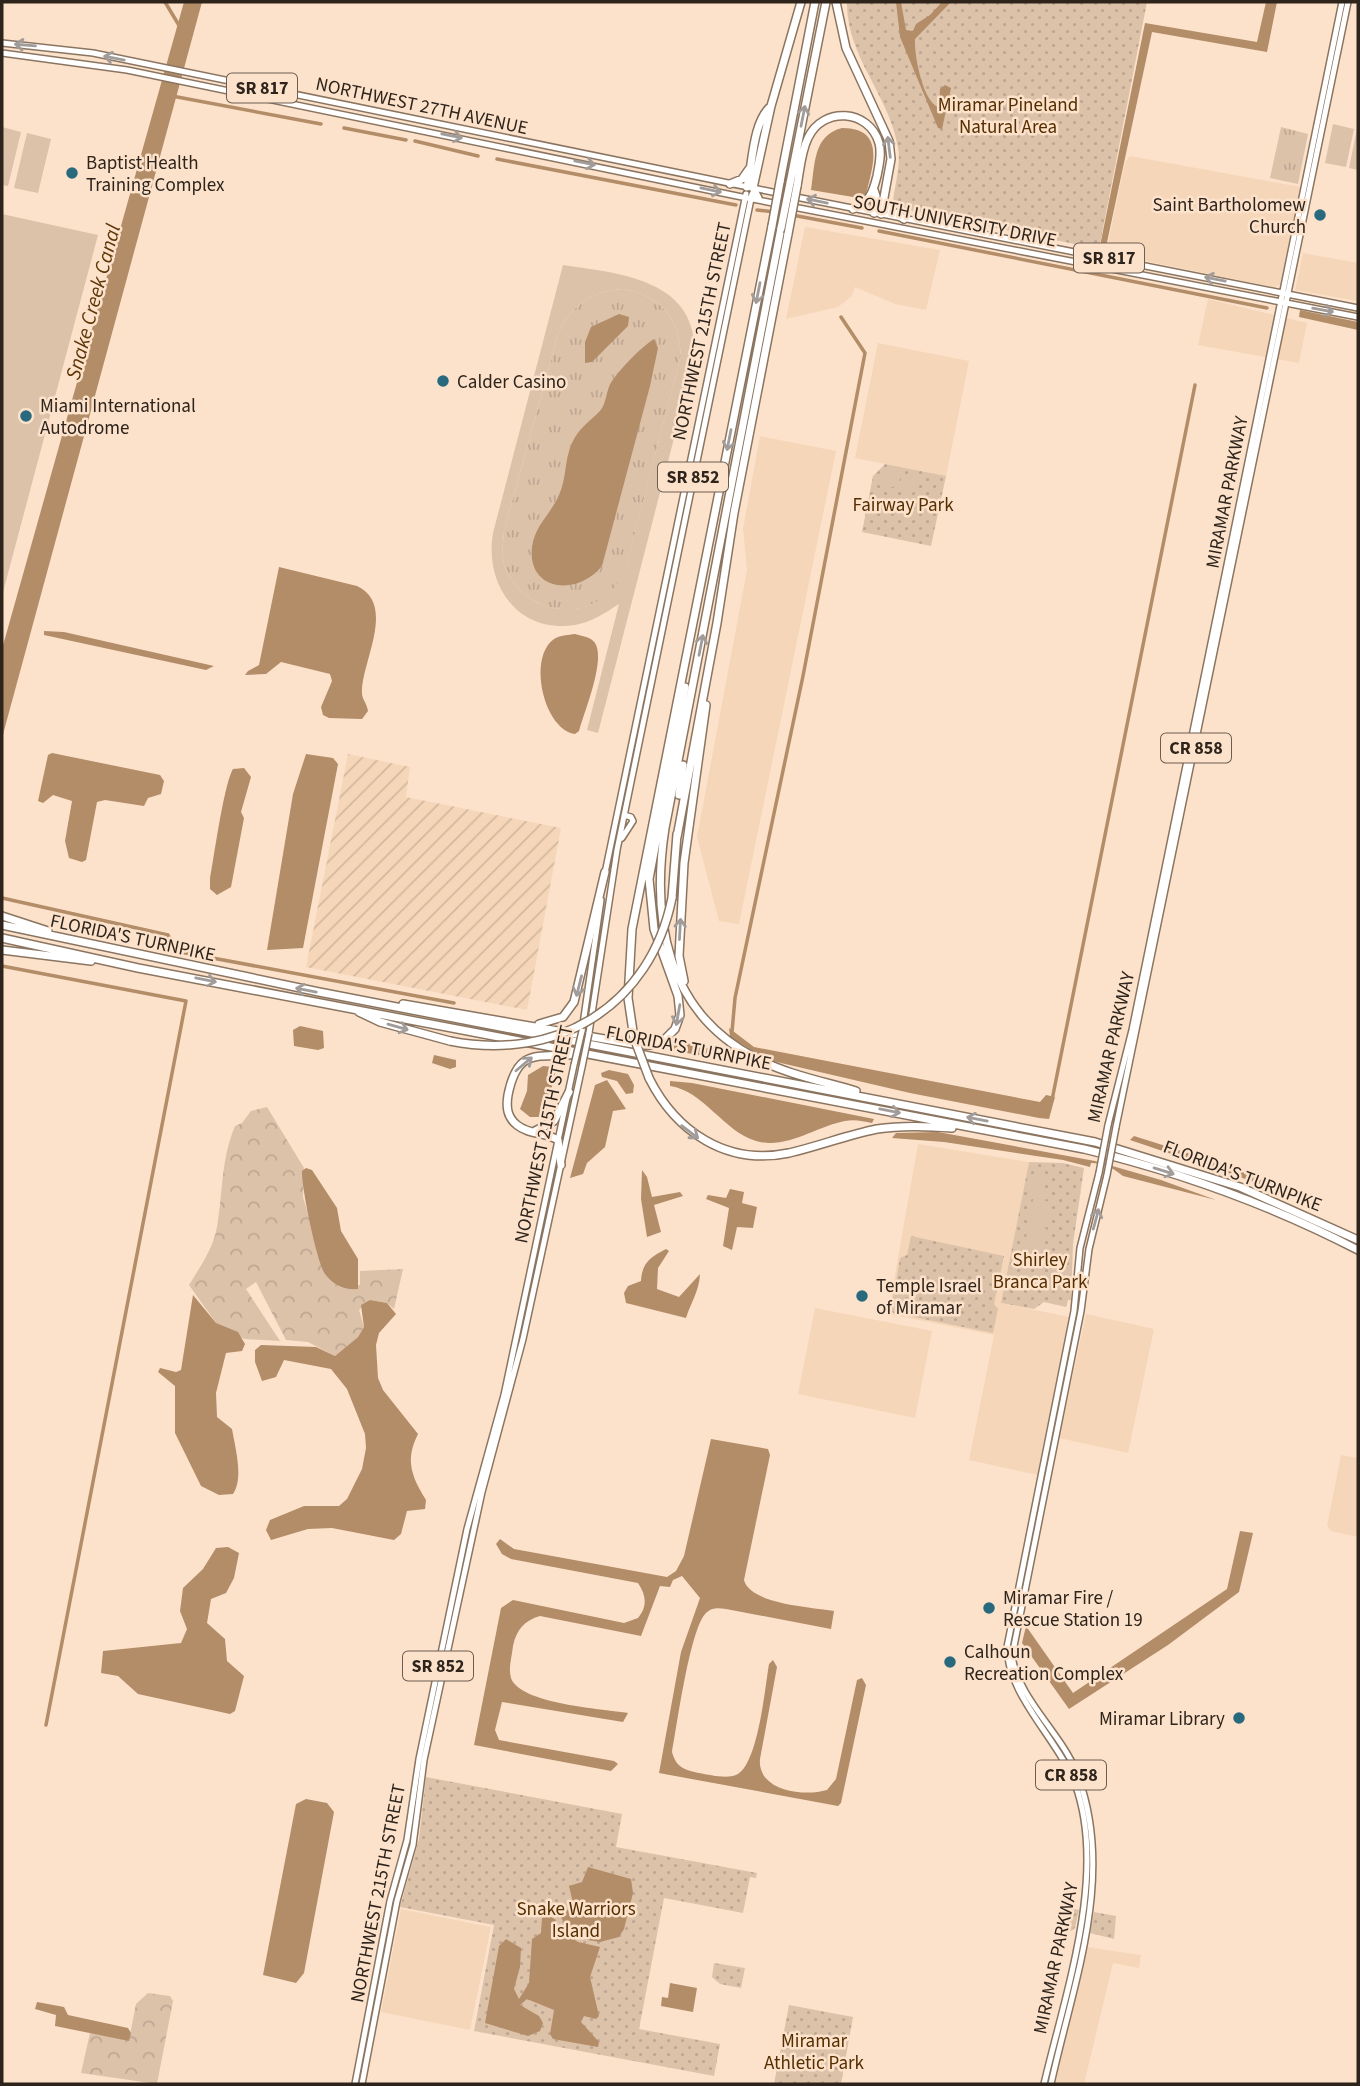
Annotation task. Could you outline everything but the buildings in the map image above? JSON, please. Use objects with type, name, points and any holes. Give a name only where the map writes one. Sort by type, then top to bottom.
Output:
[{"type":"highway","points":[[750,188],[801,2]]},
{"type":"highway","points":[[816,2],[632,929],[628,998],[634,1038],[649,1079],[667,1109],[684,1127],[712,1145],[742,1154],[788,1153],[898,1126],[965,1128]]},
{"type":"highway","points":[[826,2],[784,231],[663,845],[661,919],[676,974],[698,1011],[740,1049],[778,1069],[890,1101]]},
{"type":"highway","points":[[836,2],[846,48],[889,141],[891,159],[883,200],[876,218]]},
{"type":"highway","points":[[751,197],[750,169],[765,111],[771,106]]},
{"type":"highway","points":[[793,184],[814,128],[833,116],[849,115],[869,125],[879,142],[880,157],[874,190],[867,202],[853,209]]},
{"type":"highway","points":[[730,184],[741,180],[750,169]]},
{"type":"highway","points":[[874,190],[877,196],[876,218]]},
{"type":"highway","points":[[883,200],[889,209],[904,219]]},
{"type":"highway","points":[[720,1033],[687,989],[679,956],[689,810],[734,513],[784,231]]},
{"type":"highway","points":[[373,1003],[422,1006],[643,1046],[661,1041],[677,1025],[680,1001],[654,929],[649,879],[686,681],[694,613]]},
{"type":"highway","points":[[677,837],[717,623]]},
{"type":"highway","points":[[348,1008],[380,1022],[450,1041],[478,1046],[518,1045],[549,1039],[591,1020],[624,993],[649,961],[664,928],[672,898],[689,712]]},
{"type":"highway","points":[[531,1026],[559,1019],[574,1002],[606,872]]},
{"type":"highway","points":[[2,916],[65,937]]},
{"type":"highway","name":"FLORIDA'S TURNPIKE","points":[[2,925],[373,1003],[1080,1139],[1167,1162],[1264,1196],[1358,1240]]},
{"type":"highway","name":"FLORIDA'S TURNPIKE","points":[[2,938],[138,968],[586,1052],[965,1128],[1074,1146],[1160,1169],[1255,1203],[1358,1250]]},
{"type":"highway","points":[[2,950],[138,968]]},
{"type":"highway","points":[[561,1165],[558,1140],[516,1124],[507,1109],[512,1080],[518,1066],[540,1055],[586,1052]]},
{"type":"highway","points":[[531,1131],[552,1123],[569,1092]]},
{"type":"main road","name":"MIRAMAR PARKWAY","points":[[1045,2084],[1085,1901],[1088,1838],[1083,1808],[1068,1768],[1011,1676],[1007,1647],[1074,1311],[1080,1248],[1132,1030],[1342,2]]},
{"type":"main road","name":"MIRAMAR PARKWAY","points":[[1051,2084],[1091,1902],[1094,1837],[1074,1766],[1017,1675],[1012,1656],[1081,1311],[1090,1241],[1107,1175],[1348,2]]},
{"type":"main road","name":"NORTHWEST 27TH AVENUE","points":[[2,43],[49,47],[161,67],[750,188]]},
{"type":"main road","points":[[47,57],[49,47]]},
{"type":"main road","name":"NORTHWEST 27TH AVENUE","points":[[2,52],[47,57],[159,77],[751,197]]},
{"type":"main road","points":[[412,128],[414,120]]},
{"type":"main road","points":[[612,159],[618,170],[629,163]]},
{"type":"main road","points":[[1309,164],[1314,171]]},
{"type":"main road","points":[[676,183],[685,182],[691,175]]},
{"type":"main road","name":"NORTHWEST 215TH STREET","points":[[362,2084],[397,1901],[413,1845],[424,1760],[482,1492],[523,1339],[561,1165],[606,872],[670,557],[751,197],[750,188]]},
{"type":"main road","name":"SOUTH UNIVERSITY DRIVE","points":[[750,188],[853,209],[876,218],[904,219],[1358,308]]},
{"type":"main road","points":[[1303,191],[1308,197]]},
{"type":"main road","name":"SOUTH UNIVERSITY DRIVE","points":[[751,197],[876,218],[1358,317]]},
{"type":"main road","points":[[1297,217],[1303,225]]},
{"type":"main road","name":"NORTHWEST 215TH STREET","points":[[355,2084],[390,1901],[407,1840],[419,1759],[467,1529],[506,1382],[569,1092],[589,1033],[618,843],[723,320]]},
{"type":"main road","points":[[670,557],[674,570]]},
{"type":"main road","points":[[618,843],[633,821],[631,817],[624,815]]},
{"type":"main road","points":[[1061,2009],[1062,2033]]},
{"type":"shaded area","name":"Snake Creek Canal","points":[[184,2],[202,2],[2,738],[2,649]]},
{"type":"shaded area","points":[[896,2],[901,2],[906,30],[913,31],[916,24],[930,15],[942,2],[951,2],[915,39],[921,78],[933,104],[939,107],[940,89],[945,85],[951,88],[942,129],[938,128],[900,37]]},
{"type":"shaded area","points":[[1266,2],[1277,2],[1267,52],[1152,32],[1106,247],[1100,246],[1145,23],[1257,42]]},
{"type":"shaded area","points":[[842,128],[865,134],[873,150],[866,194],[859,198],[811,190],[815,161],[821,144],[825,137]]},
{"type":"shaded area","points":[[1130,156],[1301,187],[1280,285],[1273,287],[1106,253],[1125,162]]},
{"type":"shaded area","points":[[805,227],[940,250],[926,310],[895,304],[855,287],[852,296],[838,307],[786,319]]},
{"type":"shaded area","points":[[1303,253],[1358,263],[1358,301],[1295,290]]},
{"type":"shaded area","points":[[1208,299],[1307,323],[1299,363],[1198,345]]},
{"type":"shaded area","points":[[1300,310],[1358,322],[1358,330],[1299,317]]},
{"type":"shaded area","points":[[619,314],[629,317],[628,326],[592,362],[585,363],[585,342],[591,327]]},
{"type":"shaded area","points":[[654,339],[658,348],[650,386],[602,566],[592,576],[580,582],[556,585],[545,581],[537,573],[532,547],[536,532],[562,489],[572,443],[581,429],[602,408],[610,384],[616,376]]},
{"type":"shaded area","points":[[878,343],[969,361],[946,476],[855,458]]},
{"type":"shaded area","points":[[760,436],[836,451],[739,924],[719,921],[697,837],[747,570],[743,529]]},
{"type":"shaded area","points":[[279,567],[357,586],[368,594],[376,619],[362,690],[368,711],[362,719],[329,718],[323,715],[321,707],[332,681],[330,674],[281,662],[266,674],[245,675],[259,665]]},
{"type":"shaded area","points":[[44,631],[64,632],[214,666],[206,670],[44,635]]},
{"type":"shaded area","points":[[575,634],[595,643],[598,661],[579,731],[575,734],[564,730],[555,720],[543,692],[541,676],[546,648],[556,638]]},
{"type":"shaded area","points":[[52,753],[160,775],[164,781],[161,794],[148,798],[144,806],[105,800],[97,802],[86,860],[82,862],[69,858],[65,841],[72,801],[53,795],[43,803],[38,801],[48,755]]},
{"type":"shaded area","points":[[306,754],[333,758],[338,764],[303,948],[267,950],[293,794]]},
{"type":"shaded area","points":[[348,754],[410,767],[406,797],[561,828],[527,1010],[306,967]]},
{"type":"shaded area","points":[[244,768],[251,777],[241,812],[244,818],[231,887],[217,895],[210,889],[210,879],[223,805],[233,769]]},
{"type":"shaded area","points":[[300,1026],[323,1031],[324,1048],[318,1050],[294,1046],[293,1030]]},
{"type":"shaded area","points":[[729,1028],[754,1047],[1040,1102],[1046,1095],[1055,1097],[1049,1119],[910,1093],[768,1060],[730,1037]]},
{"type":"shaded area","points":[[678,1041],[720,1051],[729,1048],[733,1051],[725,1059],[680,1052],[670,1046],[671,1042]]},
{"type":"shaded area","points":[[434,1055],[456,1060],[456,1067],[450,1069],[432,1063]]},
{"type":"shaded area","points":[[543,1066],[554,1067],[556,1070],[546,1111],[540,1117],[530,1117],[520,1109],[527,1091],[528,1075]]},
{"type":"shaded area","points":[[609,1070],[628,1074],[634,1085],[633,1093],[626,1094],[617,1081],[602,1077],[601,1073]]},
{"type":"shaded area","points":[[607,1080],[626,1109],[613,1111],[605,1147],[587,1163],[583,1174],[570,1178],[595,1085]]},
{"type":"shaded area","points":[[670,1081],[874,1119],[872,1123],[845,1121],[790,1140],[767,1143],[756,1141],[733,1129],[693,1095],[670,1086]]},
{"type":"shaded area","points":[[938,1132],[1095,1161],[1161,1180],[1216,1200],[1123,1176],[1100,1164],[1091,1163],[1090,1167],[1063,1160],[944,1142],[892,1138],[896,1133]]},
{"type":"shaded area","points":[[1134,1136],[1226,1165],[1302,1198],[1130,1140]]},
{"type":"shaded area","points":[[918,1144],[1029,1162],[1001,1303],[1069,1317],[1037,1475],[969,1460],[994,1335],[893,1315],[889,1309]]},
{"type":"shaded area","points":[[306,1168],[312,1170],[337,1208],[341,1231],[358,1259],[358,1289],[335,1284],[325,1274],[314,1241],[304,1192],[302,1171]]},
{"type":"shaded area","points":[[642,1170],[647,1177],[652,1197],[680,1192],[683,1196],[654,1205],[661,1232],[647,1237],[641,1199]]},
{"type":"shaded area","points":[[730,1189],[744,1192],[742,1203],[757,1207],[753,1228],[737,1227],[732,1250],[723,1246],[729,1208],[706,1199],[708,1195],[726,1198]]},
{"type":"shaded area","points":[[666,1249],[669,1251],[658,1268],[657,1289],[679,1297],[700,1274],[686,1318],[626,1303],[624,1293],[628,1286],[641,1281],[648,1261]]},
{"type":"shaded area","points":[[193,1295],[216,1323],[238,1332],[245,1344],[242,1351],[226,1353],[216,1393],[217,1417],[232,1429],[237,1453],[238,1480],[233,1494],[219,1495],[201,1486],[175,1433],[175,1386],[158,1372],[160,1368],[176,1372],[181,1370]]},
{"type":"shaded area","points":[[370,1300],[387,1303],[396,1314],[379,1333],[376,1345],[378,1378],[383,1390],[418,1434],[411,1460],[413,1475],[426,1500],[425,1509],[407,1511],[401,1534],[394,1540],[332,1528],[308,1529],[271,1540],[266,1530],[270,1520],[304,1506],[339,1506],[347,1499],[362,1469],[366,1448],[365,1434],[347,1389],[331,1369],[284,1360],[276,1377],[262,1381],[255,1362],[255,1350],[261,1345],[316,1347],[335,1356],[358,1337],[364,1327],[361,1305]]},
{"type":"shaded area","points":[[815,1308],[932,1331],[915,1418],[798,1394]]},
{"type":"shaded area","points":[[1086,1314],[1154,1329],[1128,1453],[1059,1438]]},
{"type":"shaded area","points":[[711,1439],[768,1449],[770,1455],[744,1580],[749,1588],[757,1594],[783,1603],[834,1611],[831,1629],[726,1609],[713,1609],[706,1613],[700,1622],[690,1657],[672,1752],[678,1764],[694,1772],[723,1777],[736,1775],[744,1769],[755,1742],[769,1664],[773,1660],[777,1667],[760,1759],[761,1770],[774,1785],[784,1789],[806,1793],[827,1790],[836,1779],[857,1680],[862,1678],[866,1685],[841,1803],[838,1806],[659,1773],[681,1652],[700,1598],[682,1576],[673,1580],[670,1587],[660,1586],[641,1636],[540,1616],[526,1623],[514,1640],[510,1670],[511,1678],[518,1687],[530,1694],[564,1704],[628,1713],[623,1722],[502,1702],[495,1730],[499,1740],[614,1761],[618,1764],[611,1771],[474,1745],[501,1608],[513,1600],[624,1623],[638,1618],[645,1605],[638,1583],[511,1559],[502,1554],[496,1544],[500,1539],[514,1549],[667,1577],[676,1571],[684,1556]]},
{"type":"shaded area","points":[[1341,1455],[1358,1458],[1358,1537],[1331,1531],[1327,1526]]},
{"type":"shaded area","points":[[1240,1531],[1253,1533],[1239,1592],[1168,1645],[1069,1709],[1022,1643],[1026,1626],[1073,1693],[1227,1589]]},
{"type":"shaded area","points":[[228,1547],[239,1553],[234,1578],[226,1593],[211,1599],[207,1623],[225,1639],[227,1661],[244,1676],[235,1711],[230,1714],[138,1694],[118,1676],[101,1673],[103,1651],[181,1643],[187,1629],[180,1611],[183,1588],[203,1569],[216,1548]]},
{"type":"shaded area","points":[[306,1799],[327,1803],[334,1812],[304,1973],[296,1983],[263,1975],[296,1804]]},
{"type":"shaded area","points":[[588,1867],[631,1879],[633,1893],[624,1929],[619,1937],[600,1942],[588,1940],[576,1935],[561,1918],[573,1903],[569,1886],[582,1882]]},
{"type":"shaded area","points":[[401,1909],[491,1927],[470,2030],[381,2012]]},
{"type":"shaded area","points":[[548,1915],[556,1920],[551,1929],[555,1935],[565,1933],[578,1942],[600,1947],[590,1977],[599,2016],[596,2019],[584,2016],[581,2022],[599,2042],[598,2047],[553,2039],[550,2034],[554,2010],[527,1999],[520,2005],[539,2016],[543,2023],[540,2031],[528,2036],[485,2023],[499,1946],[506,1939],[521,1948],[520,1967],[514,1989],[519,1999],[529,1983],[532,1939],[541,1933],[542,1918]]},
{"type":"shaded area","points":[[1086,1947],[1141,1955],[1139,1968],[1113,1963],[1084,2084],[1055,2084]]},
{"type":"shaded area","points":[[670,1983],[697,1988],[693,2012],[661,2006],[662,1997],[668,1998]]},
{"type":"shaded area","points":[[37,2002],[64,2007],[68,2015],[128,2028],[131,2033],[129,2041],[55,2026],[56,2015],[35,2009]]},
{"type":"green space","name":"Miramar Pineland Natural Area","points":[[847,2],[1147,2],[1099,249],[902,209],[893,201],[898,148],[887,111],[853,41]]},
{"type":"green space","points":[[1333,124],[1354,129],[1346,167],[1325,163]]},
{"type":"green space","points":[[2,127],[21,132],[8,186],[2,185]]},
{"type":"green space","points":[[1281,127],[1308,134],[1298,184],[1270,178]]},
{"type":"green space","points":[[1358,130],[1358,170],[1349,168]]},
{"type":"green space","points":[[27,133],[51,139],[38,193],[14,188]]},
{"type":"green space","name":"Miami International Autodrome","points":[[2,214],[98,235],[2,596]]},
{"type":"green space","points":[[563,265],[620,274],[657,288],[673,298],[685,312],[692,330],[692,363],[598,733],[587,730],[619,604],[593,619],[575,625],[555,626],[537,622],[522,614],[509,602],[494,571],[493,533]],"holes":[[[624,289],[649,297],[666,311],[676,330],[681,355],[625,571],[601,599],[585,607],[551,607],[534,601],[520,590],[508,574],[503,558],[504,531],[563,324],[576,308],[592,296]]]},
{"type":"green space","points":[[624,289],[649,297],[666,311],[676,330],[681,355],[625,572],[601,600],[585,607],[551,607],[534,601],[520,590],[508,574],[503,558],[504,531],[558,334],[569,315],[584,301],[602,293]]},
{"type":"green space","name":"Fairway Park","points":[[885,464],[946,476],[931,546],[862,532],[873,476]]},
{"type":"green space","points":[[892,471],[900,479],[892,487],[884,479]]},
{"type":"green space","points":[[910,475],[918,483],[910,491],[902,483]]},
{"type":"green space","points":[[267,1107],[304,1168],[303,1197],[326,1275],[335,1284],[360,1285],[360,1271],[403,1269],[394,1309],[387,1303],[370,1300],[359,1310],[364,1327],[358,1337],[335,1356],[308,1342],[286,1340],[256,1282],[246,1289],[280,1341],[244,1339],[216,1323],[189,1285],[206,1257],[215,1235],[225,1163],[235,1126],[242,1123],[251,1111]]},
{"type":"green space","name":"Shirley Branca Park","points":[[1029,1162],[1063,1163],[1084,1168],[1073,1244],[1071,1300],[1068,1300],[1066,1307],[1044,1302],[1034,1309],[1001,1303]]},
{"type":"green space","points":[[1031,1176],[1045,1179],[1042,1198],[1027,1195]]},
{"type":"green space","points":[[1033,1199],[1052,1202],[1047,1226],[1029,1222]]},
{"type":"green space","points":[[1028,1226],[1047,1229],[1042,1253],[1024,1249]]},
{"type":"green space","points":[[911,1236],[1004,1256],[994,1304],[998,1309],[993,1333],[893,1313],[891,1310],[900,1258],[907,1255]]},
{"type":"green space","name":"Snake Warriors Island","points":[[426,1777],[622,1814],[616,1847],[757,1873],[756,1878],[750,1877],[743,1913],[664,1898],[639,2029],[720,2044],[714,2076],[474,2031],[494,1925],[400,1907],[419,1839]]},
{"type":"green space","points":[[1064,1906],[1079,1910],[1075,1928],[1071,1931],[1058,1929]]},
{"type":"green space","points":[[1094,1912],[1116,1916],[1114,1939],[1090,1933]]},
{"type":"green space","points":[[714,1963],[745,1968],[741,1988],[720,1984],[712,1977]]},
{"type":"green space","points":[[148,1993],[170,1996],[173,2001],[157,2084],[81,2073],[90,2033],[129,2040],[136,2004]]},
{"type":"green space","name":"Miramar Athletic Park","points":[[789,2005],[853,2017],[841,2084],[774,2084]]},
{"type":"waterway","points":[[165,2],[180,27]]},
{"type":"waterway","points":[[172,96],[321,124]]},
{"type":"waterway","points":[[344,128],[406,140]]},
{"type":"waterway","points":[[415,141],[478,156]]},
{"type":"waterway","points":[[497,159],[736,205]]},
{"type":"waterway","points":[[757,210],[784,213]]},
{"type":"waterway","points":[[792,215],[862,228]]},
{"type":"waterway","points":[[879,231],[1267,308]]},
{"type":"waterway","points":[[732,1032],[735,998],[803,676],[865,353],[841,317]]},
{"type":"waterway","points":[[1052,1100],[1195,385]]},
{"type":"waterway","points":[[2,898],[168,935],[175,951],[454,1003]]},
{"type":"waterway","points":[[2,966],[186,1001],[46,1725]]},
{"type":"place","name":"Baptist Health Training Complex","points":[[72,173]]},
{"type":"place","name":"Saint Bartholomew Church","points":[[1320,215]]},
{"type":"place","name":"Calder Casino","points":[[443,381]]},
{"type":"place","name":"Miami International Autodrome","points":[[26,416]]},
{"type":"place","name":"Temple Israel of Miramar","points":[[862,1296]]},
{"type":"place","name":"Miramar Fire / Rescue Station 19","points":[[989,1608]]},
{"type":"place","name":"Calhoun Recreation Complex","points":[[950,1662]]},
{"type":"place","name":"Miramar Library","points":[[1239,1718]]}]
